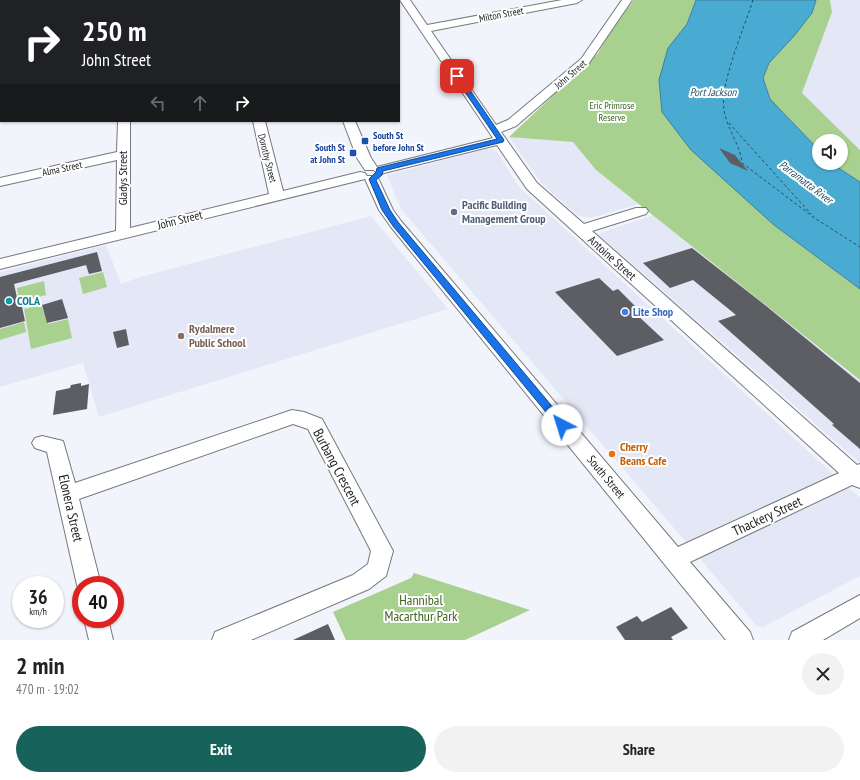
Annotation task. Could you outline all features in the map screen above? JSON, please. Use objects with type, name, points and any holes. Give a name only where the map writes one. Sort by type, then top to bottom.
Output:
[{"type":"street","name":"Antoine Street","points":[[406,0],[532,186],[858,476]]},
{"type":"street","name":"Milton Street","points":[[425,29],[577,0]]},
{"type":"street","name":"John Street","points":[[0,264],[370,173],[497,135],[585,61],[628,0]]},
{"type":"street","name":"Gladys Street","points":[[123,234],[124,122]]},
{"type":"street","name":"Dorothy Street","points":[[259,122],[277,196]]},
{"type":"street","name":"South Street","points":[[349,122],[386,210],[396,224],[740,640]]},
{"type":"street","name":"Alma Street","points":[[0,182],[123,155]]},
{"type":"street","points":[[581,230],[641,211]]},
{"type":"street","name":"Burbang Crescent","points":[[68,494],[292,417],[304,419],[315,424],[382,551],[378,569],[361,582],[224,640]]},
{"type":"street","name":"Elonera Street","points":[[42,443],[56,446],[87,576]]},
{"type":"street","name":"Thackery Street","points":[[674,559],[858,476]]},
{"type":"street","points":[[801,640],[860,606]]},
{"type":"street","points":[[98,628],[101,640]]},
{"type":"shaded area","points":[[830,0],[860,0],[860,150],[848,138],[848,134],[844,134],[802,93],[832,12]]},
{"type":"shaded area","points":[[509,137],[573,142],[596,170],[639,204],[590,218],[577,215],[541,183]]},
{"type":"shaded area","points":[[486,149],[493,149],[498,153],[518,186],[833,474],[832,478],[692,542],[686,542],[401,209],[387,175]]},
{"type":"shaded area","points":[[653,215],[860,380],[860,463],[598,234]]},
{"type":"shaded area","name":"Rydalmere Public School","points":[[371,216],[448,309],[99,417],[83,363],[0,387],[0,272],[106,245],[121,284],[140,277]]},
{"type":"shaded area","points":[[844,486],[860,497],[860,576],[763,627],[757,626],[701,560],[701,555]]},
{"type":"green space","name":"Eric Primrose Reserve","points":[[634,0],[696,0],[687,24],[668,48],[774,225],[860,289],[860,380],[596,170],[573,142],[509,137],[598,53],[612,27]]},
{"type":"green space","points":[[816,0],[830,0],[832,12],[802,93],[844,134],[812,134],[812,143],[770,99],[763,78],[769,63],[812,13]]},
{"type":"green space","points":[[848,138],[860,150],[860,182],[842,170],[848,170]]},
{"type":"green space","points":[[103,272],[107,287],[83,294],[79,278]]},
{"type":"green space","points":[[44,281],[46,295],[19,302],[17,288]]},
{"type":"green space","points":[[41,305],[48,324],[68,319],[72,338],[31,349],[24,309]]},
{"type":"green space","points":[[24,322],[26,332],[0,340],[0,329]]},
{"type":"green space","name":"Hannibal Macarthur Park","points":[[414,573],[530,610],[465,640],[346,640],[333,612],[411,578]]},
{"type":"water","name":"Port Jackson","points":[[696,0],[816,0],[812,13],[794,36],[769,63],[763,78],[770,99],[812,143],[812,170],[842,170],[860,182],[860,289],[774,225],[691,150],[662,112],[659,80],[668,48],[687,24]]},
{"type":"building","points":[[719,148],[735,155],[748,171],[730,163]]},
{"type":"building","points":[[692,248],[765,305],[860,383],[860,449],[718,321],[736,315],[693,280],[670,288],[643,263]]},
{"type":"building","points":[[97,252],[102,271],[89,274],[86,265],[14,284],[18,302],[21,302],[25,321],[0,328],[0,277]]},
{"type":"building","points":[[599,278],[613,291],[618,289],[641,312],[636,314],[664,340],[617,356],[555,292]]},
{"type":"building","points":[[62,299],[68,318],[47,323],[42,305]]},
{"type":"building","points":[[126,329],[129,345],[117,348],[113,332]]},
{"type":"building","points":[[81,383],[81,386],[89,384],[87,409],[53,415],[56,391],[70,388],[71,385]]},
{"type":"building","points":[[671,607],[688,628],[671,637],[673,640],[625,640],[616,627],[637,616],[642,622]]},
{"type":"building","points":[[328,624],[335,640],[293,640]]},
{"type":"ferry route","points":[[753,0],[729,71],[724,98],[724,110],[728,124],[739,149],[742,163],[816,219],[860,247]]},
{"type":"ferry route","points":[[729,123],[811,214]]},
{"type":"place","name":"South St before John St","points":[[365,141]]},
{"type":"place","name":"South St at John St","points":[[353,153]]},
{"type":"place","name":"Pacific Building Management Group","points":[[454,212]]},
{"type":"place","name":"COLA","points":[[9,301]]},
{"type":"place","name":"Lite Shop","points":[[625,312]]},
{"type":"place","name":"Rydalmere Public School","points":[[181,336]]},
{"type":"place","name":"Cherry Beans Cafe","points":[[612,454]]},
{"type":"route","points":[[457,76],[501,140],[380,170],[380,173],[372,179],[386,210],[396,224],[562,425]]},
{"type":"water label","name":"Parramatta River","points":[[806,182]]}]
